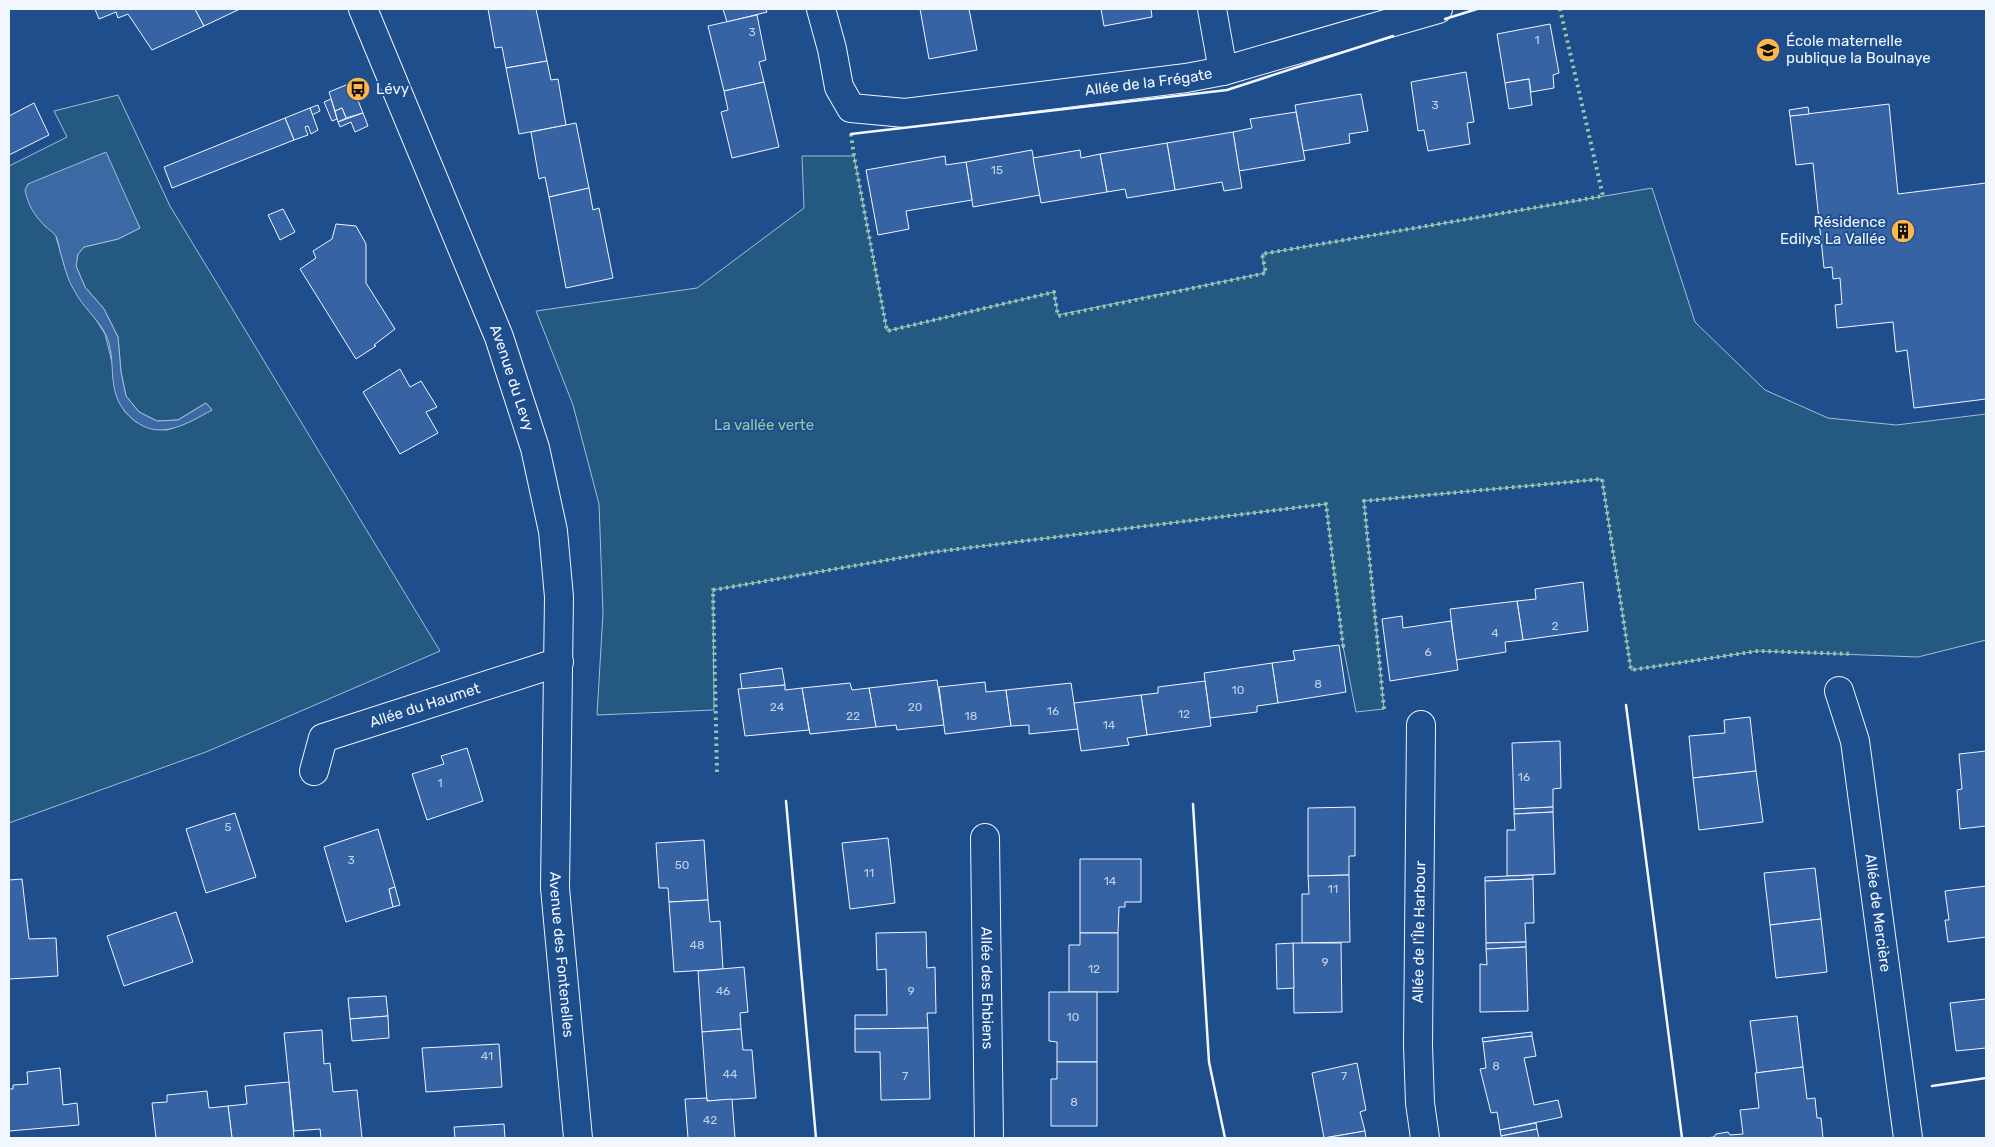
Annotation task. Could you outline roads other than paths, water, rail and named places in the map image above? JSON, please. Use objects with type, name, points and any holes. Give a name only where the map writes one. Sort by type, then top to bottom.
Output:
[{"type":"street","name":"Avenue du Levy","points":[[363,9],[498,337],[535,448],[553,531],[559,597],[559,662],[555,770]]},
{"type":"street","name":"Allée de la Frégate","points":[[821,9],[832,49],[838,87],[851,108],[906,112],[1186,78],[1223,71],[1438,9]]},
{"type":"street","points":[[1212,9],[1223,71]]},
{"type":"street","name":"Allée du Haumet","points":[[314,772],[323,738],[559,662]]},
{"type":"street","name":"Allée de Mercière","points":[[1839,691],[1855,741],[1908,1138]]},
{"type":"street","name":"Allée de l'Île Harbour","points":[[1421,725],[1418,1045],[1420,1103],[1425,1138]]},
{"type":"street","name":"Avenue des Fontenelles","points":[[555,770],[555,888],[578,1138]]},
{"type":"street","name":"Allée des Ehbiens","points":[[985,838],[989,1138]]},
{"type":"place","name":"École maternelle publique la Boulnaye","points":[[1768,50]]},
{"type":"place","name":"Lévy","points":[[358,89]]},
{"type":"place","name":"Résidence Edilys La Vallée","points":[[1903,231]]},
{"type":"park label","name":"La vallée verte","points":[[764,425]]}]
